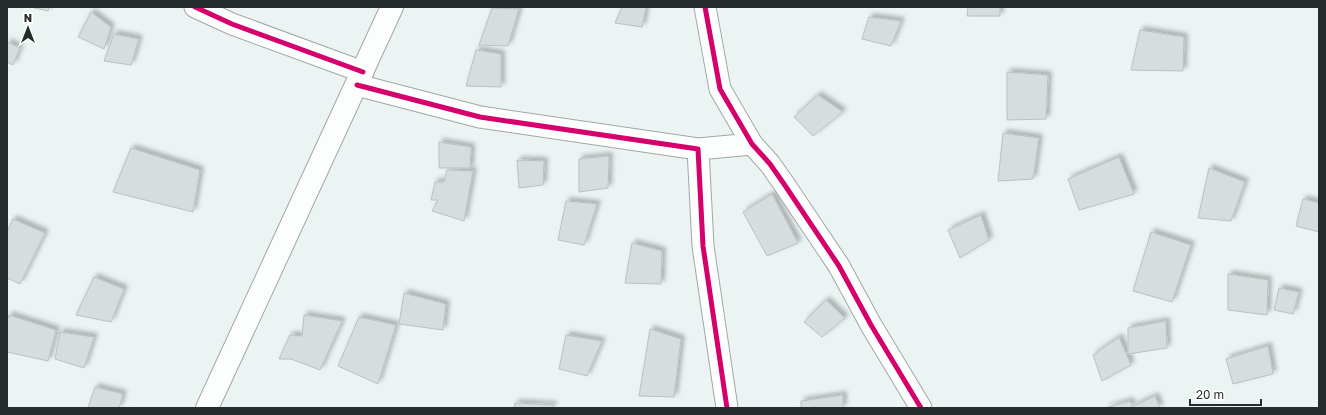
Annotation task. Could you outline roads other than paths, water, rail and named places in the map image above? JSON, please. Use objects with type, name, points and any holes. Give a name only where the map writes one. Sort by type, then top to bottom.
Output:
[{"type":"main road","points":[[207,408],[392,7]]},
{"type":"street","points":[[195,7],[360,79],[480,117],[698,149],[752,144]]},
{"type":"street","points":[[705,7],[720,89],[752,144],[770,164],[840,266],[871,325],[921,408]]},
{"type":"street","points":[[698,149],[703,246],[727,408]]}]
